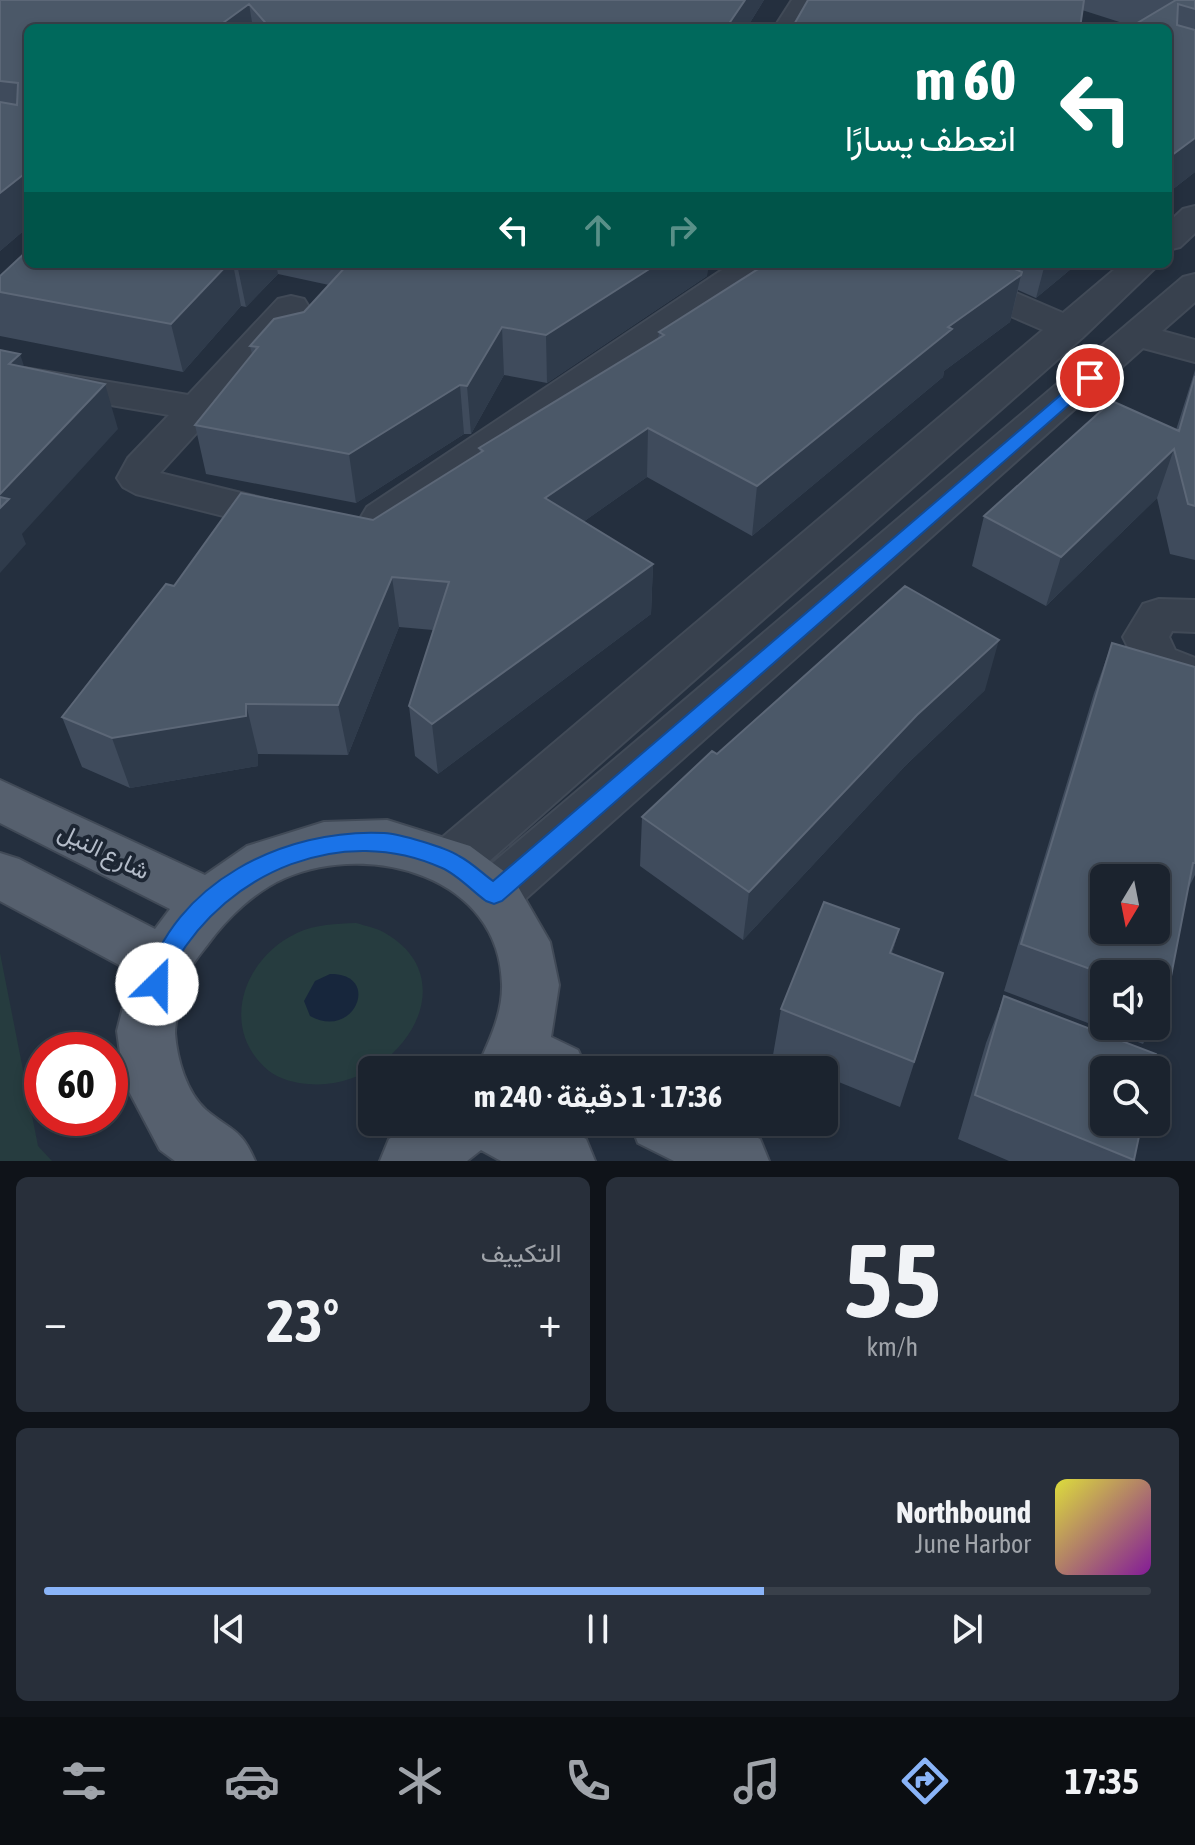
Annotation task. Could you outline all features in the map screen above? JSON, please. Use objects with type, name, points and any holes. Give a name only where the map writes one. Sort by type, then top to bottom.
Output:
[{"type":"main road","name":"شارع النيل","points":[[0,800],[208,902]]},
{"type":"main road","points":[[224,1161],[182,1129],[154,1082],[146,1031],[163,961],[208,902],[266,862],[324,844],[387,842],[451,862],[494,894],[522,942],[531,985],[527,1056]]},
{"type":"main road","points":[[0,875],[163,961]]},
{"type":"main road","points":[[515,1136],[564,1161]]},
{"type":"main road","points":[[688,1136],[738,1161]]},
{"type":"street","points":[[790,24],[805,0]]},
{"type":"street","points":[[1172,236],[1195,216]]},
{"type":"street","points":[[291,307],[142,467],[137,478],[150,485],[338,530],[352,532],[368,527],[748,268]]},
{"type":"street","points":[[928,268],[1070,329]]},
{"type":"street","points":[[451,862],[1138,268]]},
{"type":"street","points":[[494,894],[1195,284]]},
{"type":"street","points":[[1138,336],[1195,351]]},
{"type":"street","points":[[0,375],[197,408]]},
{"type":"street","points":[[1195,616],[1159,615],[1146,637],[1157,662],[1195,676]]},
{"type":"green space","points":[[356,923],[375,928],[410,954],[421,978],[421,1004],[411,1030],[393,1053],[389,1056],[358,1056],[358,1075],[340,1082],[293,1082],[269,1071],[253,1054],[244,1035],[241,1015],[244,996],[251,977],[278,944],[304,930]]},
{"type":"green space","points":[[0,953],[24,1075],[24,1136],[36,1136],[38,1146],[52,1161],[0,1161]]},
{"type":"water","points":[[330,974],[346,977],[355,984],[358,993],[350,1013],[339,1020],[326,1021],[310,1016],[304,1001],[315,981]]},
{"type":"building","points":[[0,0],[745,0],[729,24],[266,24],[249,4],[222,24],[24,24],[24,174],[0,193],[0,102],[17,105],[18,83],[0,81]]},
{"type":"building","points":[[808,0],[1084,0],[1081,24],[794,24]]},
{"type":"building","points":[[1176,0],[1195,0],[1195,9],[1178,4],[1177,25],[1195,30],[1195,138],[1172,155],[1172,24],[1136,24]]},
{"type":"building","points":[[24,254],[24,268],[224,268],[171,324],[0,292],[0,276]]},
{"type":"building","points":[[344,268],[651,268],[546,335],[502,327],[467,386],[460,385],[349,454],[195,425],[258,347],[250,346],[274,319],[304,312]]},
{"type":"building","points":[[760,268],[1012,268],[1022,272],[948,327],[952,329],[757,486],[648,428],[545,498],[653,564],[432,724],[409,706],[449,582],[392,577],[338,705],[246,704],[246,716],[112,738],[62,717],[166,584],[174,586],[241,493],[373,520],[483,451],[479,448],[664,335],[659,332]]},
{"type":"building","points":[[0,350],[20,354],[9,364],[105,384],[0,494]]},
{"type":"building","points":[[1195,376],[1195,506],[1188,504],[1174,449],[1061,557],[984,516],[1112,401],[1179,431]]},
{"type":"building","points":[[0,497],[9,499],[0,508]]},
{"type":"building","points":[[905,586],[999,640],[917,715],[749,892],[642,817],[712,751],[717,754]]},
{"type":"building","points":[[1112,643],[1195,667],[1195,863],[1170,982],[1170,960],[1090,960],[1090,969],[1021,944]]},
{"type":"building","points":[[824,902],[899,929],[890,953],[943,973],[914,1062],[781,1009]]},
{"type":"building","points":[[1004,996],[1090,1029],[1090,1040],[1119,1040],[1156,1054],[1090,1056],[1090,1136],[1139,1136],[1134,1160],[975,1095]]},
{"type":"route","points":[[157,984],[163,961],[208,902],[266,862],[324,844],[387,842],[451,862],[494,894],[1090,378]]}]
